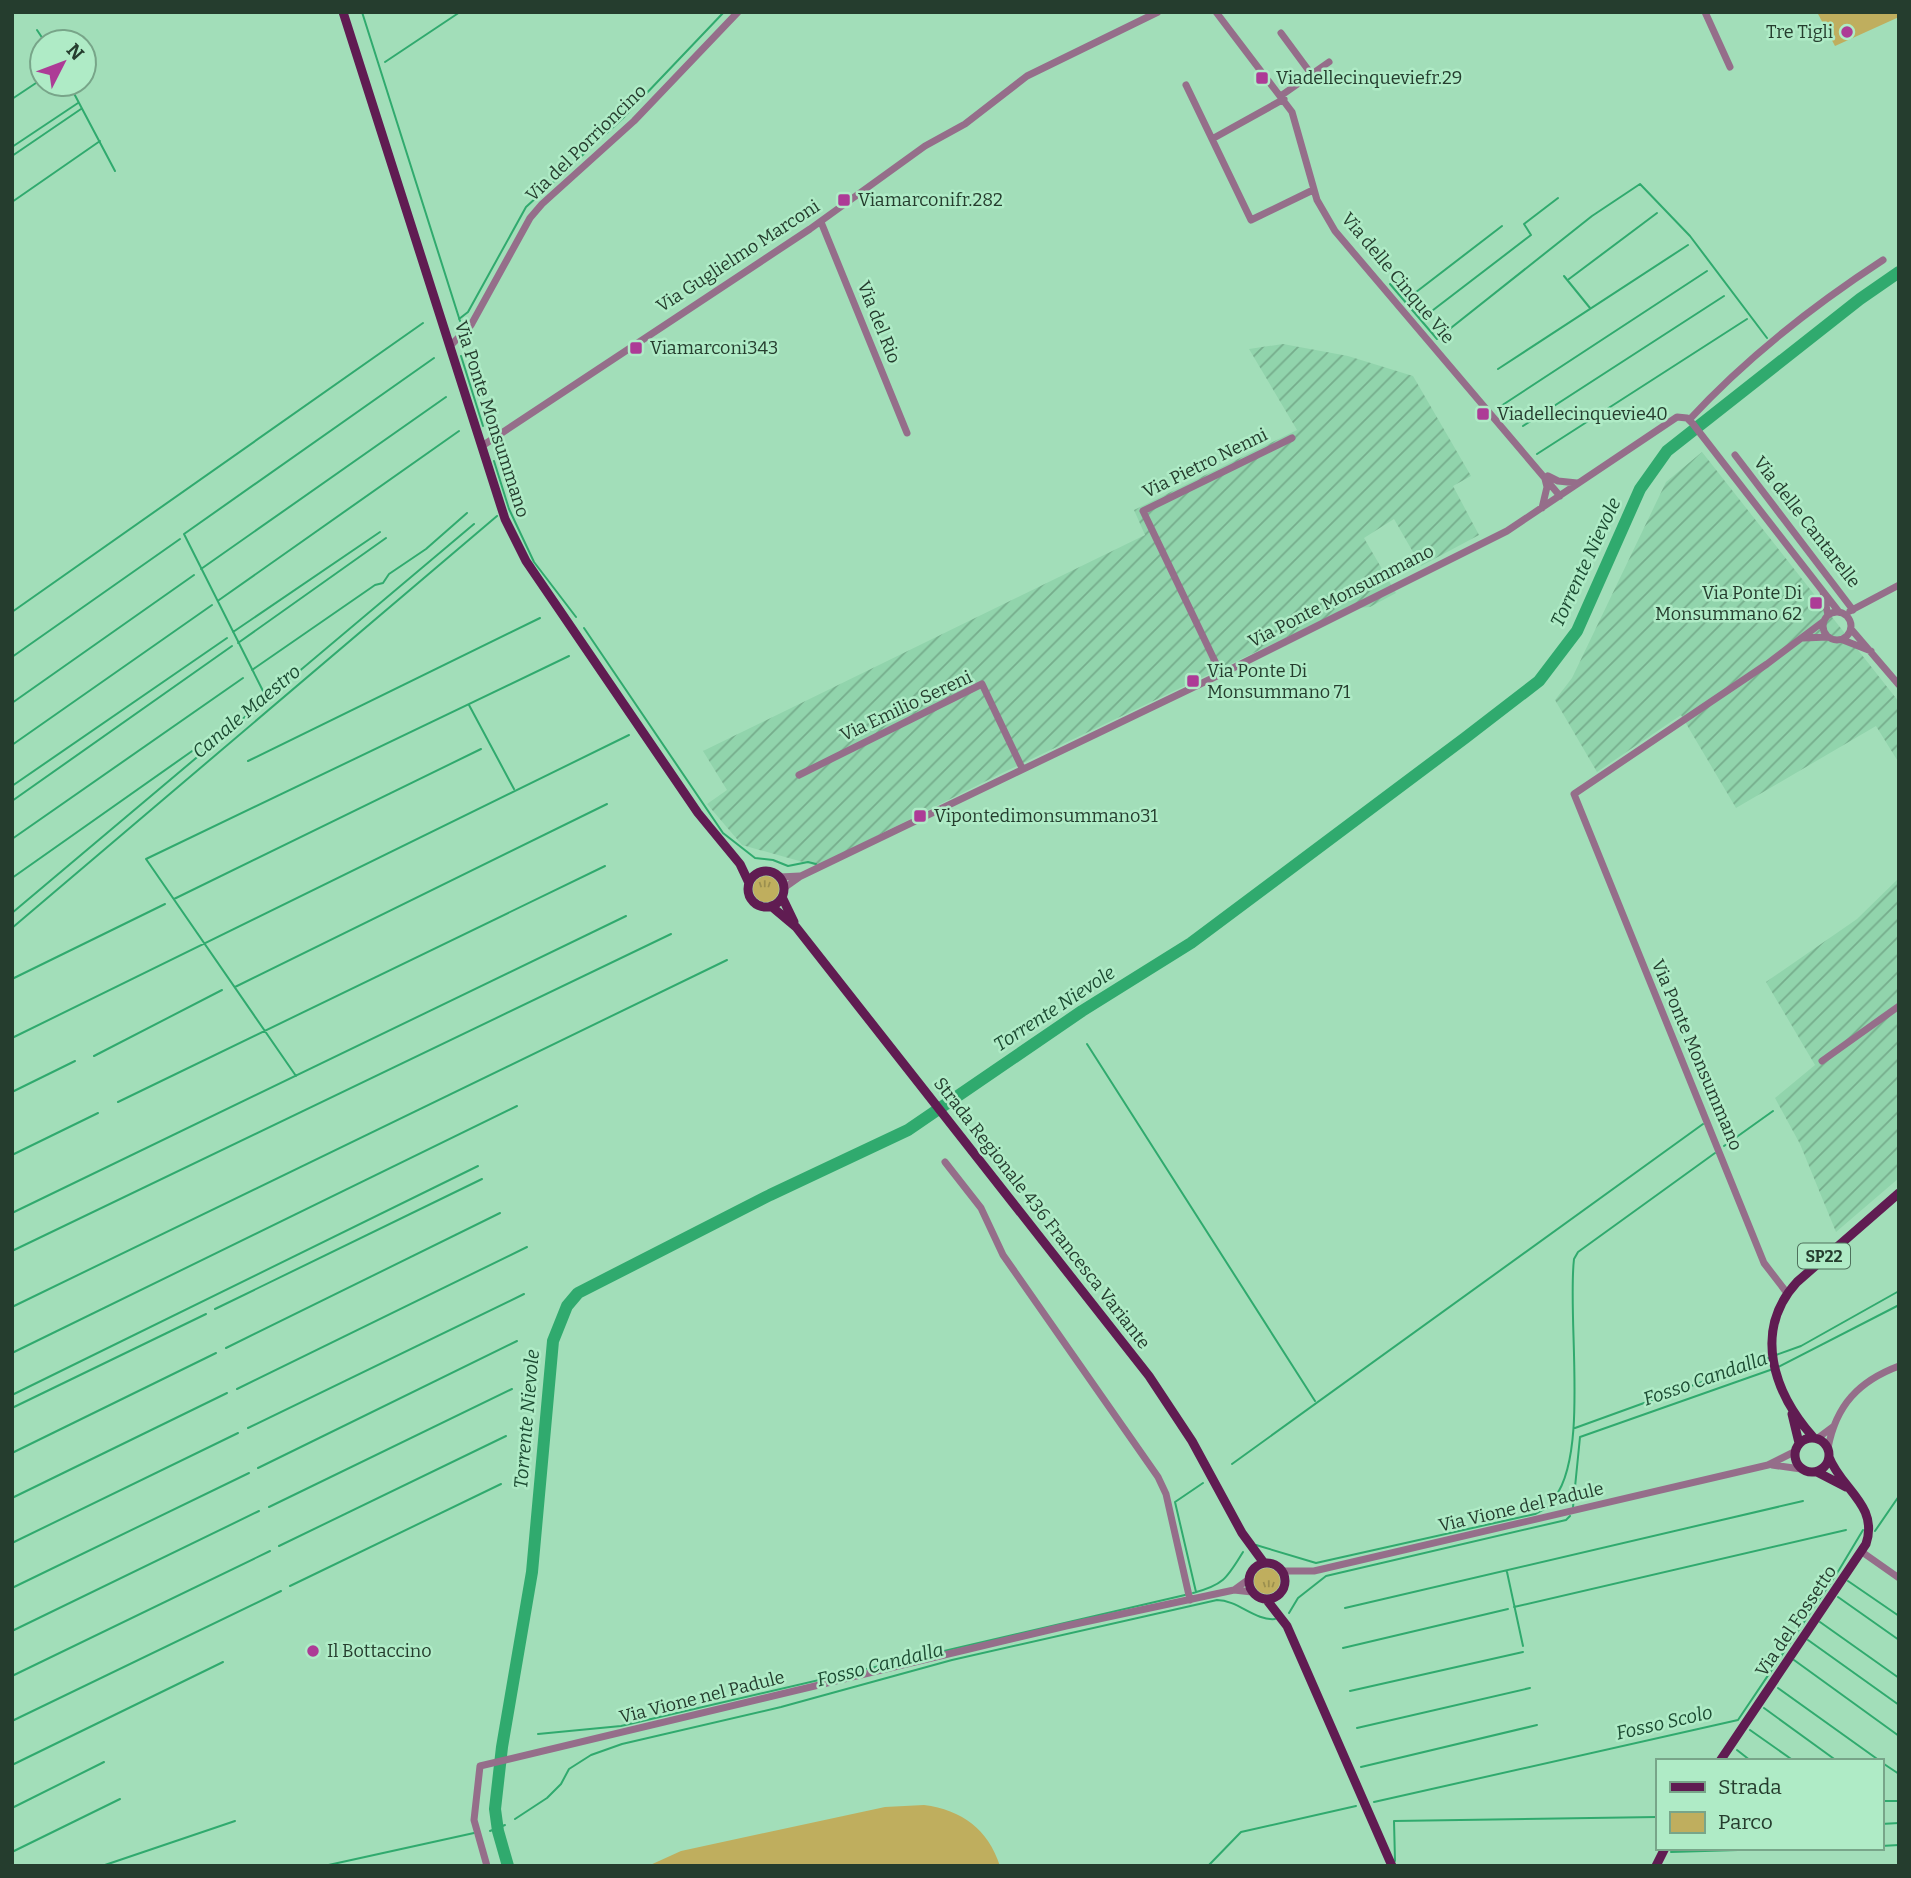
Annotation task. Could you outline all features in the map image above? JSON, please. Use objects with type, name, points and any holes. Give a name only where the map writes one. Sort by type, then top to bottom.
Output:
[{"type":"main road","name":"Via Ponte Monsummano","points":[[343,12],[505,519],[526,561],[691,802],[740,864]]},
{"type":"main road","points":[[740,864],[758,873]]},
{"type":"main road","points":[[740,864],[750,883]]},
{"type":"main road","points":[[767,871],[780,877],[796,927],[771,906],[754,902],[749,892],[750,883],[758,873],[767,871]]},
{"type":"main road","points":[[771,906],[783,892]]},
{"type":"main road","name":"Strada Regionale 436 Francesca Variante","points":[[796,927],[1149,1376],[1192,1441],[1242,1533]]},
{"type":"main road","name":"SP22","points":[[1828,1452],[1791,1409],[1783,1393],[1773,1365],[1770,1335],[1787,1293],[1822,1258],[1899,1193]]},
{"type":"main road","name":"SP22","points":[[1791,1409],[1797,1447],[1796,1461],[1801,1469]]},
{"type":"main road","points":[[1797,1447],[1815,1438]]},
{"type":"main road","points":[[1817,1472],[1825,1466],[1828,1452]]},
{"type":"main road","name":"Via del Fossetto","points":[[1721,1759],[1862,1552],[1868,1538],[1868,1520],[1864,1507],[1828,1452]]},
{"type":"main road","points":[[1801,1469],[1829,1475],[1854,1493]]},
{"type":"main road","points":[[1242,1533],[1264,1563]]},
{"type":"main road","points":[[1242,1533],[1252,1592],[1266,1599],[1287,1626]]},
{"type":"main road","points":[[1251,1574],[1264,1563],[1274,1564],[1281,1571],[1285,1582],[1281,1592],[1287,1626],[1391,1866]]},
{"type":"main road","points":[[1266,1599],[1281,1592]]},
{"type":"main road","points":[[1656,1866],[1664,1850]]},
{"type":"street","name":"Via del Porrioncino","points":[[451,345],[471,325],[536,211],[634,121],[738,12]]},
{"type":"street","name":"Via delle Cinque Vie","points":[[1216,12],[1283,97],[1296,124],[1313,190],[1325,216],[1349,249],[1545,475],[1560,496]]},
{"type":"street","points":[[1705,12],[1730,67]]},
{"type":"street","name":"Via Guglielmo Marconi","points":[[482,446],[821,222],[925,146],[965,124],[1027,76],[1153,13]]},
{"type":"street","points":[[1280,33],[1312,75]]},
{"type":"street","points":[[1212,139],[1283,97],[1329,62]]},
{"type":"street","points":[[1186,85],[1251,220],[1313,190]]},
{"type":"street","name":"Via del Rio","points":[[821,222],[907,433]]},
{"type":"street","points":[[1883,260],[1822,300],[1758,350],[1691,422],[1899,685]]},
{"type":"street","name":"Via Ponte Monsummano","points":[[801,876],[1221,674],[1507,531],[1664,423],[1677,417],[1691,422]]},
{"type":"street","name":"Via Pietro Nenni","points":[[1221,674],[1143,511],[1292,438]]},
{"type":"street","name":"Via delle Cantarelle","points":[[1735,455],[1853,610]]},
{"type":"street","points":[[1545,475],[1558,481],[1578,483]]},
{"type":"street","points":[[1542,508],[1548,487],[1545,475]]},
{"type":"street","points":[[1820,586],[1828,577]]},
{"type":"street","name":"Via delle Cantarelle","points":[[1842,613],[1866,605],[1899,585]]},
{"type":"street","points":[[1820,586],[1828,637]]},
{"type":"street","name":"Via delle Cantarelle","points":[[1851,625],[1866,605]]},
{"type":"street","points":[[1826,618],[1842,613]]},
{"type":"street","name":"Via Ponte Monsummano","points":[[1787,1293],[1767,1269],[1574,794],[1802,638],[1826,618]]},
{"type":"street","points":[[1843,639],[1851,625]]},
{"type":"street","points":[[1802,638],[1843,639],[1873,652]]},
{"type":"street","name":"Via Emilio Sereni","points":[[799,775],[982,684],[1022,768]]},
{"type":"street","points":[[780,877],[801,876]]},
{"type":"street","points":[[783,892],[801,876]]},
{"type":"street","points":[[1822,1061],[1899,1006]]},
{"type":"street","points":[[945,1162],[981,1208],[1003,1255],[1158,1477],[1166,1494],[1190,1600]]},
{"type":"street","points":[[1828,1452],[1834,1425],[1854,1393],[1868,1379],[1899,1366]]},
{"type":"street","points":[[1815,1438],[1834,1425]]},
{"type":"street","points":[[1768,1465],[1797,1447]]},
{"type":"street","points":[[1768,1465],[1801,1469]]},
{"type":"street","name":"Via Vione del Padule","points":[[1281,1571],[1314,1571],[1768,1465]]},
{"type":"street","points":[[1862,1552],[1899,1578]]},
{"type":"street","name":"Via Vione nel Padule","points":[[487,1866],[474,1820],[480,1766],[1066,1626],[1234,1590],[1251,1574]]},
{"type":"street","points":[[1234,1590],[1252,1592]]},
{"type":"shaded area","points":[[1283,344],[1348,356],[1413,376],[1471,476],[1453,486],[1479,535],[1421,566],[1394,519],[1364,538],[1396,593],[1370,607],[1346,609],[996,776],[817,866],[742,845],[707,804],[727,790],[703,751],[1145,535],[1134,510],[1297,430],[1249,349]]},
{"type":"shaded area","points":[[1702,452],[1899,702],[1899,763],[1876,726],[1736,808],[1681,715],[1597,772],[1555,700],[1572,678],[1666,482]]},
{"type":"shaded area","points":[[1899,878],[1899,1178],[1836,1232],[1800,1144],[1775,1098],[1815,1065],[1766,982],[1857,919]]},
{"type":"green space","name":"Tre Tigli","points":[[1817,12],[1899,12],[1899,17],[1835,46]]},
{"type":"green space","points":[[766,876],[775,880],[779,889],[775,898],[766,902],[757,898],[753,889],[757,880]]},
{"type":"green space","points":[[1267,1568],[1276,1572],[1280,1581],[1276,1590],[1267,1594],[1258,1590],[1254,1581],[1258,1572]]},
{"type":"green space","points":[[924,1805],[950,1811],[972,1824],[988,1842],[1000,1866],[648,1866],[681,1851],[885,1807]]},
{"type":"waterway","points":[[362,12],[460,321]]},
{"type":"waterway","points":[[385,62],[460,12]]},
{"type":"waterway","points":[[459,319],[468,312],[526,207],[622,119],[724,12]]},
{"type":"waterway","points":[[12,99],[28,88]]},
{"type":"waterway","points":[[76,98],[115,171]]},
{"type":"waterway","points":[[12,147],[78,103]]},
{"type":"waterway","points":[[12,156],[81,109]]},
{"type":"waterway","points":[[12,202],[100,141]]},
{"type":"waterway","points":[[1390,284],[1437,339],[1592,216],[1640,184],[1690,236],[1767,338]]},
{"type":"waterway","points":[[1424,317],[1531,235],[1524,224],[1558,198]]},
{"type":"waterway","points":[[1569,279],[1657,213]]},
{"type":"waterway","points":[[1407,299],[1502,226]]},
{"type":"waterway","points":[[1498,369],[1688,245]]},
{"type":"waterway","points":[[1501,406],[1707,271]]},
{"type":"waterway","name":"Torrente Nievole","points":[[508,1866],[495,1809],[502,1747],[532,1572],[553,1341],[567,1306],[578,1293],[770,1195],[908,1130],[1082,1011],[1191,943],[1539,681],[1577,631],[1640,489],[1667,451],[1860,299],[1899,272]]},
{"type":"waterway","points":[[1564,276],[1590,308]]},
{"type":"waterway","points":[[1523,426],[1724,296]]},
{"type":"waterway","points":[[1537,454],[1747,319]]},
{"type":"waterway","points":[[12,612],[423,323]]},
{"type":"waterway","points":[[461,356],[483,426]]},
{"type":"waterway","points":[[263,691],[184,534],[434,358]]},
{"type":"waterway","points":[[201,569],[446,397]]},
{"type":"waterway","points":[[219,600],[459,431]]},
{"type":"waterway","points":[[494,461],[509,509],[534,562],[576,617]]},
{"type":"waterway","points":[[252,670],[375,585],[383,583],[389,574],[426,549],[467,513]]},
{"type":"waterway","name":"Canale Maestro","points":[[12,928],[497,516]]},
{"type":"waterway","points":[[12,913],[474,524]]},
{"type":"waterway","points":[[233,632],[380,532]]},
{"type":"waterway","points":[[238,643],[386,538]]},
{"type":"waterway","points":[[12,657],[180,539]]},
{"type":"waterway","points":[[12,703],[194,575]]},
{"type":"waterway","points":[[12,745],[212,605]]},
{"type":"waterway","points":[[248,761],[540,618]]},
{"type":"waterway","points":[[584,628],[723,833],[755,858],[773,860],[788,866],[808,862],[816,864]]},
{"type":"waterway","points":[[12,786],[227,638]]},
{"type":"waterway","points":[[12,801],[232,646]]},
{"type":"waterway","points":[[296,1076],[146,859],[569,656]]},
{"type":"waterway","points":[[12,839],[243,678]]},
{"type":"waterway","points":[[469,705],[514,789]]},
{"type":"waterway","points":[[12,1038],[629,735]]},
{"type":"waterway","points":[[12,878],[195,749]]},
{"type":"waterway","points":[[174,899],[481,749]]},
{"type":"waterway","points":[[235,987],[607,804]]},
{"type":"waterway","points":[[118,1102],[605,866]]},
{"type":"waterway","points":[[12,979],[165,904]]},
{"type":"waterway","points":[[12,1213],[626,916]]},
{"type":"waterway","points":[[12,1251],[671,934]]},
{"type":"waterway","points":[[12,1307],[727,960]]},
{"type":"waterway","points":[[94,1056],[222,990]]},
{"type":"waterway","points":[[1087,1044],[1315,1401]]},
{"type":"waterway","points":[[12,1092],[75,1061]]},
{"type":"waterway","points":[[12,1353],[517,1106]]},
{"type":"waterway","points":[[1724,1146],[1773,1111]]},
{"type":"waterway","points":[[12,1155],[98,1113]]},
{"type":"waterway","points":[[1232,1464],[1703,1124]]},
{"type":"waterway","points":[[1555,1497],[1565,1476],[1574,1417],[1574,1259],[1578,1252],[1715,1153]]},
{"type":"waterway","points":[[12,1395],[478,1166]]},
{"type":"waterway","points":[[215,1309],[482,1179]]},
{"type":"waterway","points":[[226,1348],[500,1213]]},
{"type":"waterway","points":[[237,1389],[527,1247]]},
{"type":"waterway","points":[[1776,1355],[1801,1346],[1899,1291]]},
{"type":"waterway","points":[[248,1428],[524,1294]]},
{"type":"waterway","name":"Fosso Candalla","points":[[1778,1367],[1899,1305]]},
{"type":"waterway","points":[[12,1408],[206,1314]]},
{"type":"waterway","points":[[258,1468],[517,1341]]},
{"type":"waterway","points":[[12,1453],[216,1353]]},
{"type":"waterway","points":[[1575,1428],[1771,1357]]},
{"type":"waterway","name":"Fosso Candalla","points":[[1573,1507],[1580,1437],[1773,1369]]},
{"type":"waterway","points":[[269,1507],[512,1389]]},
{"type":"waterway","points":[[12,1498],[227,1393]]},
{"type":"waterway","points":[[12,1543],[238,1433]]},
{"type":"waterway","points":[[279,1546],[506,1436]]},
{"type":"waterway","points":[[12,1588],[249,1473]]},
{"type":"waterway","points":[[1196,1592],[1175,1502],[1203,1483]]},
{"type":"waterway","points":[[290,1586],[501,1484]]},
{"type":"waterway","name":"Fosso Scolo","points":[[1875,1531],[1899,1496]]},
{"type":"waterway","points":[[1345,1608],[1803,1501]]},
{"type":"waterway","points":[[1256,1545],[1316,1563],[1535,1514],[1548,1507]]},
{"type":"waterway","points":[[12,1631],[259,1511]]},
{"type":"waterway","name":"Fosso Candalla","points":[[1289,1613],[1298,1598],[1326,1576],[1566,1520],[1570,1516]]},
{"type":"waterway","points":[[1514,1607],[1846,1530]]},
{"type":"waterway","name":"Fosso Scolo","points":[[1374,1802],[1738,1720],[1863,1530]]},
{"type":"waterway","points":[[12,1676],[270,1551]]},
{"type":"waterway","points":[[1193,1593],[1212,1587],[1224,1579],[1243,1552]]},
{"type":"waterway","points":[[1507,1572],[1523,1646]]},
{"type":"waterway","points":[[1848,1581],[1899,1616]]},
{"type":"waterway","points":[[12,1721],[281,1591]]},
{"type":"waterway","points":[[538,1734],[621,1726],[1185,1595]]},
{"type":"waterway","points":[[1838,1597],[1899,1640]]},
{"type":"waterway","name":"Fosso Candalla","points":[[515,1819],[547,1798],[561,1784],[569,1769],[591,1755],[622,1744],[781,1707],[952,1660],[1217,1600],[1232,1603],[1260,1617],[1275,1619]]},
{"type":"waterway","points":[[1343,1648],[1508,1609]]},
{"type":"waterway","points":[[1820,1622],[1899,1678]]},
{"type":"waterway","points":[[1808,1640],[1899,1705]]},
{"type":"waterway","points":[[1350,1691],[1523,1652]]},
{"type":"waterway","points":[[1794,1660],[1899,1736]]},
{"type":"waterway","points":[[12,1765],[223,1662]]},
{"type":"waterway","points":[[1357,1728],[1530,1688]]},
{"type":"waterway","points":[[1778,1688],[1877,1759]]},
{"type":"waterway","points":[[1764,1708],[1834,1759]]},
{"type":"waterway","points":[[1361,1767],[1537,1725]]},
{"type":"waterway","points":[[1750,1730],[1791,1759]]},
{"type":"waterway","points":[[1737,1750],[1748,1759]]},
{"type":"waterway","points":[[12,1808],[104,1762]]},
{"type":"waterway","points":[[1883,1763],[1899,1774]]},
{"type":"waterway","points":[[12,1852],[120,1799]]},
{"type":"waterway","points":[[1883,1801],[1899,1801]]},
{"type":"waterway","name":"Fosso Scolo","points":[[1208,1866],[1241,1832],[1356,1806]]},
{"type":"waterway","points":[[1395,1861],[1394,1821],[1656,1817]]},
{"type":"waterway","points":[[102,1866],[235,1821]]},
{"type":"waterway","points":[[1883,1824],[1899,1823]]},
{"type":"waterway","name":"Fosso Candalla","points":[[490,1831],[505,1825]]},
{"type":"waterway","name":"Fosso Candalla","points":[[324,1866],[474,1833]]},
{"type":"waterway","points":[[1883,1846],[1899,1845]]},
{"type":"waterway","points":[[1671,1852],[1737,1850]]},
{"type":"waterway","points":[[1380,1866],[1387,1866]]},
{"type":"place","name":"Tre Tigli","points":[[1847,32]]},
{"type":"place","name":"Viadellecinqueviefr.29","points":[[1262,78]]},
{"type":"place","name":"Viamarconifr.282","points":[[844,200]]},
{"type":"place","name":"Viamarconi343","points":[[636,348]]},
{"type":"place","name":"Viadellecinquevie40","points":[[1483,414]]},
{"type":"place","name":"Via Ponte Di Monsummano 62","points":[[1816,603]]},
{"type":"place","name":"Via Ponte Di Monsummano 71","points":[[1193,681]]},
{"type":"place","name":"Vipontedimonsummano31","points":[[920,816]]},
{"type":"place","name":"Il Bottaccino","points":[[313,1651]]}]
